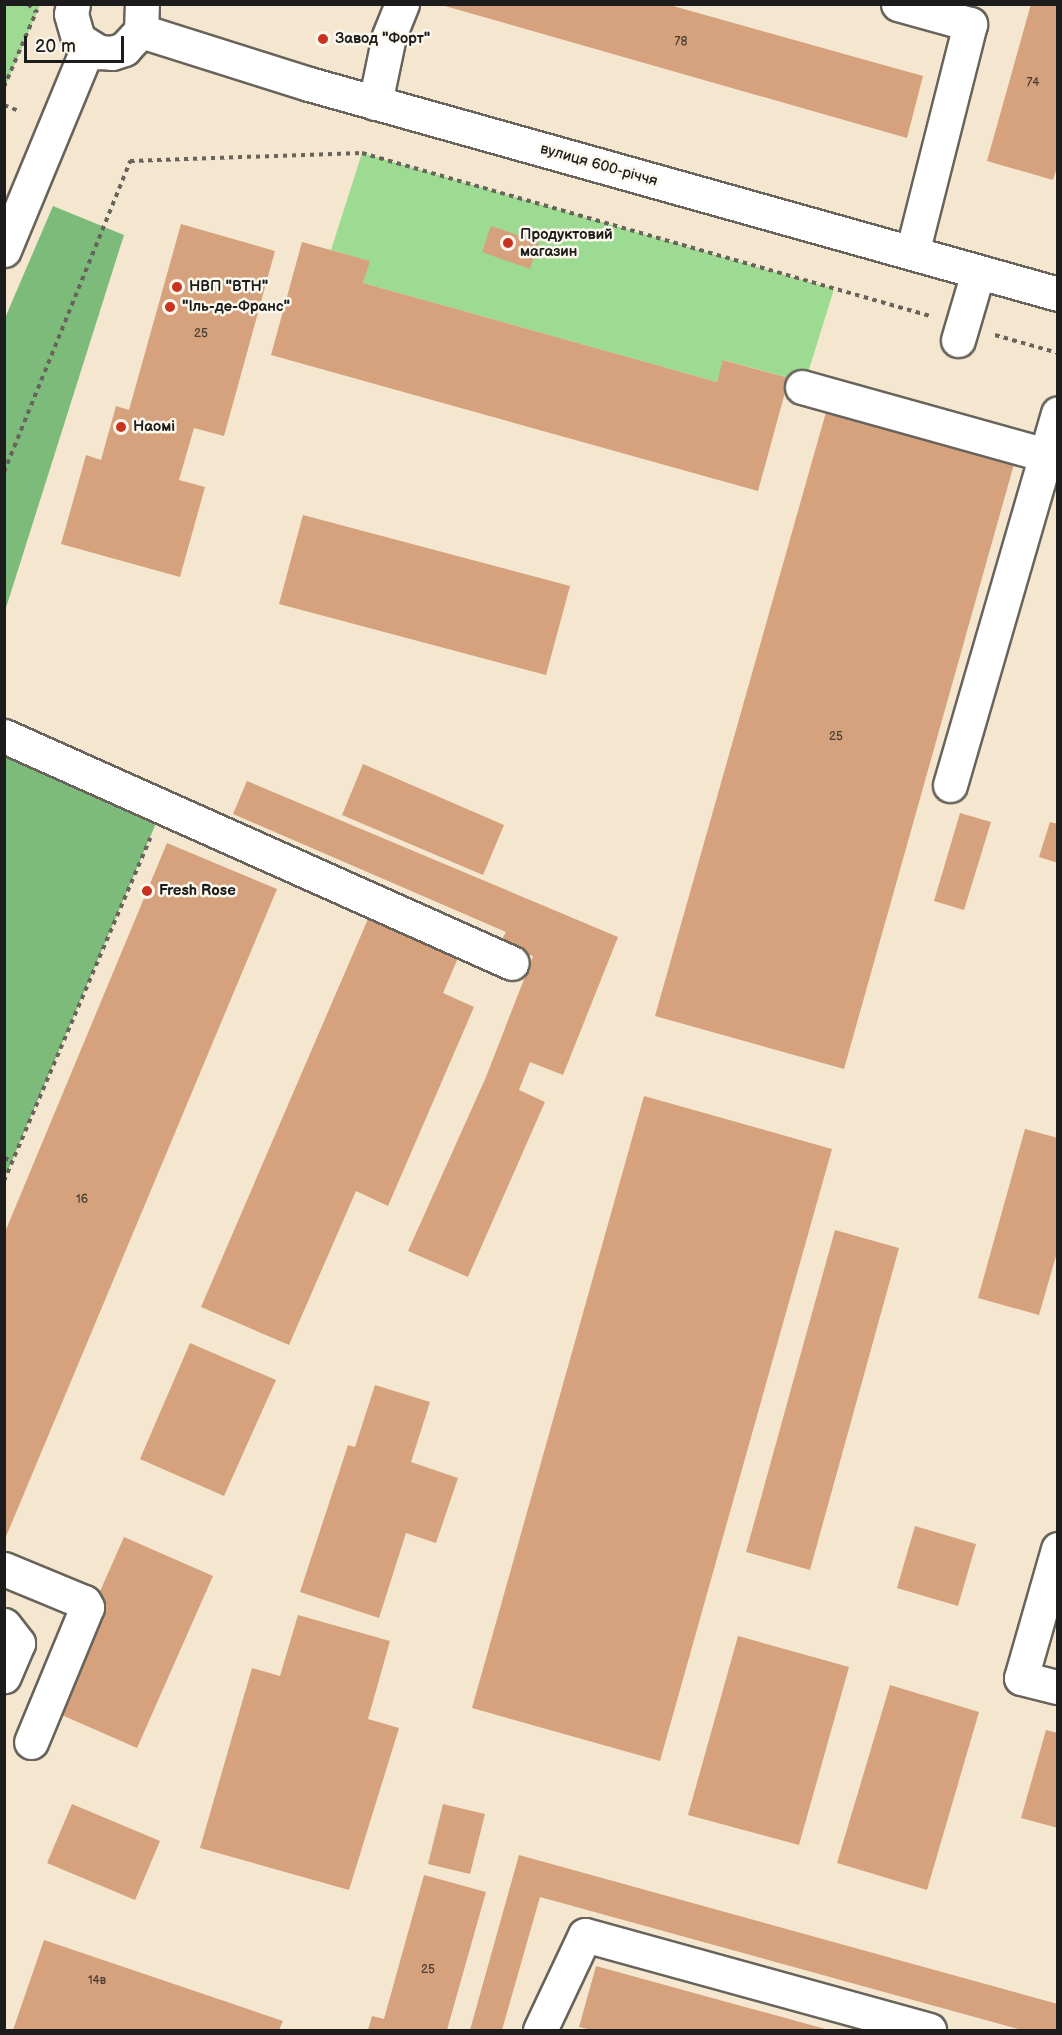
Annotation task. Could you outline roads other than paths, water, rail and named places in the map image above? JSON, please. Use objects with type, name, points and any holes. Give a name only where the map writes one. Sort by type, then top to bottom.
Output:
[{"type":"street","points":[[73,4],[73,27],[87,47],[112,53],[129,45],[142,18]]},
{"type":"street","points":[[375,103],[389,36],[402,4]]},
{"type":"street","points":[[898,4],[972,14],[912,253]]},
{"type":"street","name":"вулиця 600-річчя","points":[[142,18],[375,103],[1058,294]]},
{"type":"street","points":[[4,250],[87,47]]},
{"type":"street","points":[[960,332],[978,272]]},
{"type":"street","points":[[802,387],[1045,455]]},
{"type":"street","points":[[950,785],[1058,413]]},
{"type":"street","points":[[4,736],[512,963]]},
{"type":"street","points":[[1058,1549],[1021,1678],[1058,1688]]},
{"type":"street","points":[[4,1569],[84,1602],[87,1607],[31,1742]]},
{"type":"street","points":[[4,1625],[18,1643],[4,1676]]},
{"type":"street","points":[[540,2031],[585,1935],[929,2031]]},
{"type":"place","name":"Завод \"Форт\"","points":[[323,39]]},
{"type":"place","name":"Продуктовий магазин","points":[[508,243]]},
{"type":"place","name":"НВП \"ВТН\"","points":[[177,287]]},
{"type":"place","name":"\"Іль-де-Франс\"","points":[[170,307]]},
{"type":"place","name":"Наомі","points":[[121,427]]},
{"type":"place","name":"Fresh Rose","points":[[147,891]]}]
